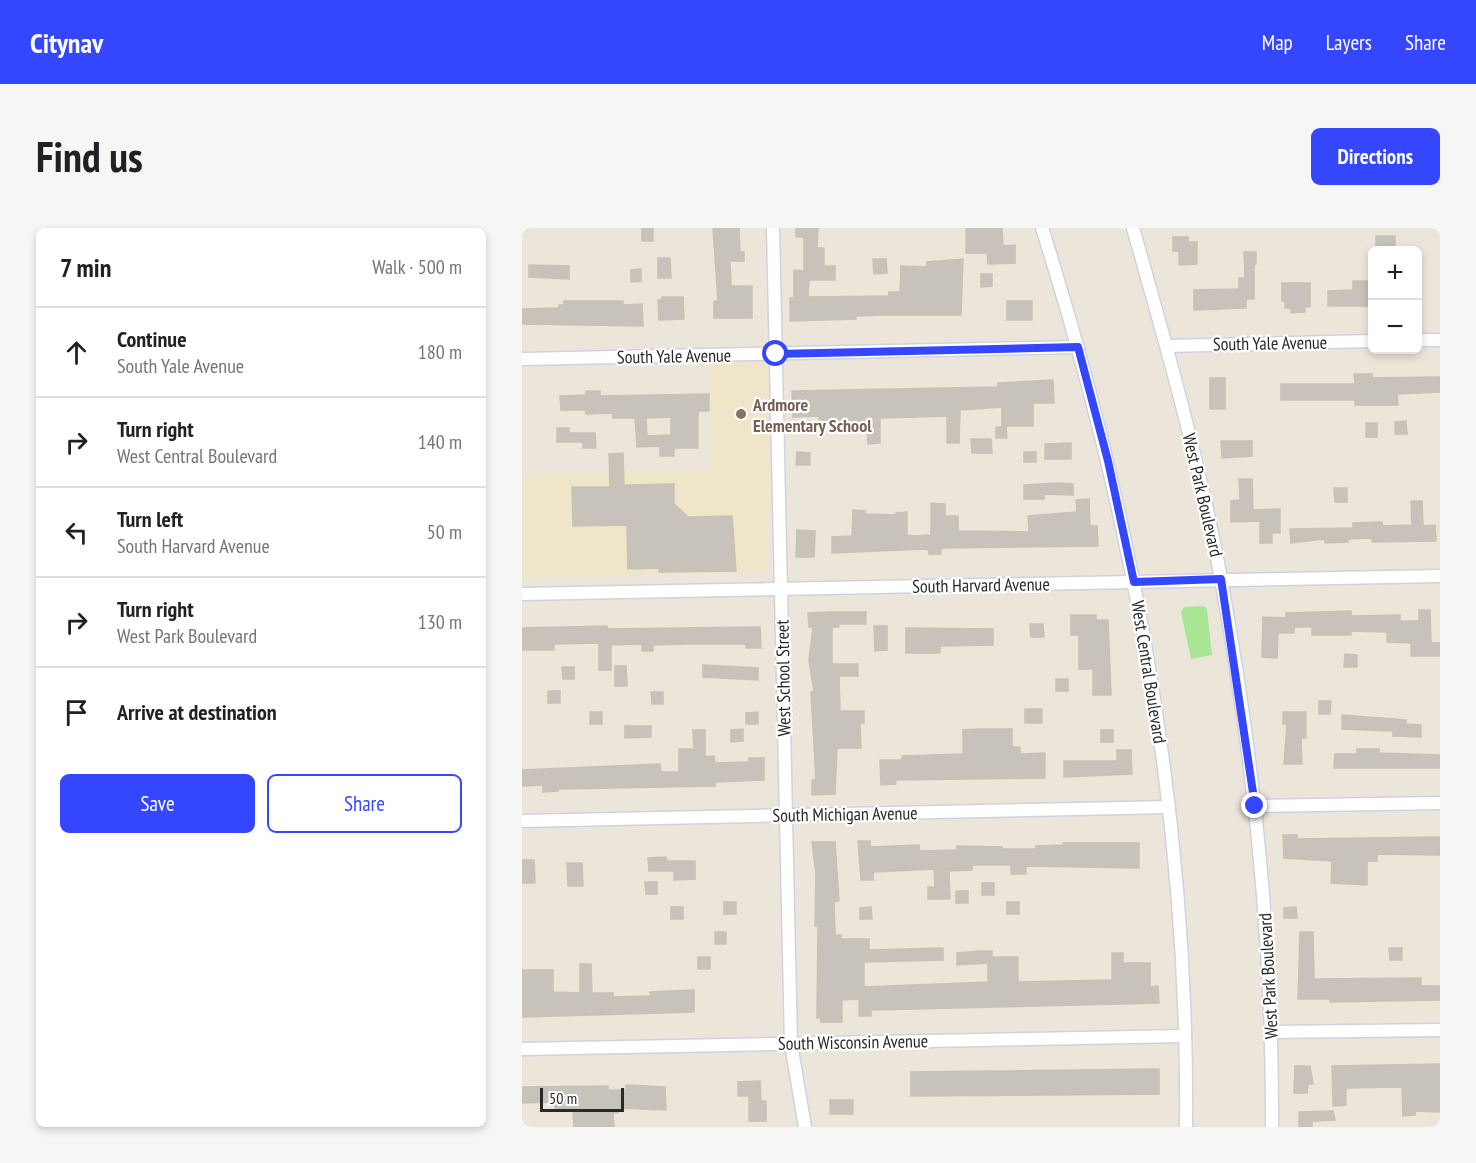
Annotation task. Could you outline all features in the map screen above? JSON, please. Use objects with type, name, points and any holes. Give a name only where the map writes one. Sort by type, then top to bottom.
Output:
[{"type":"street","name":"West School Street","points":[[773,228],[790,1044],[805,1127]]},
{"type":"street","name":"West Central Boulevard","points":[[1042,228],[1078,347],[1108,461],[1134,582],[1151,679],[1169,807],[1182,969],[1186,1127]]},
{"type":"street","name":"West Park Boulevard","points":[[1133,228],[1167,346],[1221,579],[1255,806],[1265,919],[1271,1032],[1272,1127]]},
{"type":"street","points":[[1422,340],[1440,340]]},
{"type":"street","name":"South Yale Avenue","points":[[1167,346],[1368,341]]},
{"type":"street","name":"South Yale Avenue","points":[[522,359],[1078,347]]},
{"type":"street","name":"South Harvard Avenue","points":[[522,594],[1440,576]]},
{"type":"street","points":[[1255,806],[1440,803]]},
{"type":"street","name":"South Michigan Avenue","points":[[522,821],[1169,807]]},
{"type":"street","points":[[1271,1032],[1440,1030]]},
{"type":"street","name":"South Wisconsin Avenue","points":[[522,1049],[1184,1035]]},
{"type":"shaded area","name":"Ardmore Elementary School","points":[[773,357],[767,571],[522,579],[522,475],[711,470],[710,358]]},
{"type":"green space","points":[[1204,606],[1207,609],[1212,655],[1191,659],[1181,612],[1184,607]]},
{"type":"building","points":[[642,228],[653,228],[653,241],[642,241]]},
{"type":"building","points":[[713,228],[739,228],[740,252],[744,252],[744,261],[730,261],[731,286],[752,286],[752,318],[714,318],[714,301],[718,301]]},
{"type":"building","points":[[796,228],[818,228],[817,248],[824,248],[824,266],[835,266],[835,280],[809,280],[808,297],[889,296],[889,292],[900,292],[901,266],[927,267],[927,262],[963,259],[961,315],[882,315],[856,316],[856,319],[790,321],[790,298],[794,298],[794,270],[804,271],[804,237],[796,237]]},
{"type":"building","points":[[966,228],[1002,228],[1003,246],[1015,245],[1015,263],[988,264],[987,253],[966,253]]},
{"type":"building","points":[[1376,236],[1395,236],[1395,246],[1376,246]]},
{"type":"building","points":[[1173,237],[1188,237],[1188,242],[1197,242],[1197,264],[1179,265],[1179,251],[1173,251]]},
{"type":"building","points":[[1244,252],[1256,252],[1254,299],[1246,299],[1246,308],[1194,310],[1194,290],[1239,289],[1239,278],[1245,278]]},
{"type":"building","points":[[658,258],[670,258],[671,278],[658,278]]},
{"type":"building","points":[[873,259],[886,259],[887,273],[874,274]]},
{"type":"building","points":[[529,265],[569,266],[569,279],[529,277]]},
{"type":"building","points":[[641,269],[641,281],[631,282],[631,270]]},
{"type":"building","points":[[981,274],[992,274],[992,286],[981,287]]},
{"type":"building","points":[[1353,281],[1368,281],[1368,306],[1328,306],[1328,291],[1353,290]]},
{"type":"building","points":[[1282,283],[1310,283],[1310,307],[1305,307],[1305,312],[1291,313],[1291,308],[1285,308],[1285,301],[1282,301]]},
{"type":"building","points":[[662,297],[683,297],[684,319],[659,320],[658,300],[662,300]]},
{"type":"building","points":[[564,301],[623,301],[623,305],[642,304],[643,326],[522,324],[522,309],[559,308],[559,305],[564,305]]},
{"type":"building","points":[[1007,301],[1032,301],[1032,320],[1007,320]]},
{"type":"building","points":[[1354,374],[1372,374],[1372,378],[1440,377],[1440,392],[1397,394],[1398,405],[1355,405],[1355,400],[1281,400],[1281,384],[1355,384]]},
{"type":"building","points":[[1210,378],[1225,378],[1225,409],[1210,409]]},
{"type":"building","points":[[1053,380],[1054,403],[1033,403],[1033,426],[1002,426],[1002,407],[960,410],[959,443],[947,443],[947,416],[880,418],[880,443],[868,444],[867,428],[844,428],[844,424],[819,425],[819,416],[793,417],[792,391],[998,387],[998,383]]},
{"type":"building","points":[[586,391],[600,391],[600,396],[709,394],[709,411],[698,411],[698,448],[674,448],[674,456],[660,456],[660,446],[637,447],[635,418],[613,418],[613,413],[586,414],[586,410],[561,410],[560,396],[586,395]],"holes":[[[671,417],[671,435],[647,436],[646,418]]]},
{"type":"building","points":[[1406,421],[1407,434],[1395,434],[1395,422]]},
{"type":"building","points":[[1366,423],[1377,423],[1377,437],[1366,437]]},
{"type":"building","points":[[996,427],[1006,427],[1007,438],[996,438]]},
{"type":"building","points":[[557,428],[569,428],[569,433],[595,433],[596,448],[583,448],[583,442],[557,442]]},
{"type":"building","points":[[971,439],[991,439],[992,453],[972,453]]},
{"type":"building","points":[[1221,441],[1252,441],[1252,456],[1222,458]]},
{"type":"building","points":[[1071,443],[1071,459],[1045,459],[1045,444]]},
{"type":"building","points":[[797,452],[810,453],[810,465],[796,465]]},
{"type":"building","points":[[1024,452],[1036,452],[1036,462],[1024,462]]},
{"type":"building","points":[[623,453],[624,485],[674,484],[674,504],[688,517],[732,516],[736,571],[659,572],[659,568],[628,569],[627,525],[573,526],[572,487],[610,487],[609,454]]},
{"type":"building","points":[[1239,479],[1252,479],[1253,510],[1280,509],[1280,533],[1272,533],[1272,543],[1260,543],[1260,521],[1231,522],[1231,501],[1240,500]]},
{"type":"building","points":[[1073,484],[1073,495],[1044,494],[1044,499],[1024,499],[1024,485]]},
{"type":"building","points":[[1334,488],[1347,488],[1347,502],[1335,502]]},
{"type":"building","points":[[1089,499],[1090,526],[1097,526],[1098,546],[941,548],[941,554],[929,554],[929,550],[923,549],[832,553],[832,537],[852,536],[853,510],[865,511],[865,514],[896,515],[896,513],[907,512],[907,535],[913,536],[931,535],[931,503],[945,504],[945,516],[958,516],[958,531],[1029,532],[1028,516],[1077,512],[1076,500]]},
{"type":"building","points":[[1411,501],[1422,501],[1423,526],[1435,525],[1436,541],[1372,542],[1372,538],[1348,539],[1348,542],[1325,543],[1325,539],[1291,543],[1290,529],[1353,528],[1353,523],[1382,522],[1383,526],[1412,525]]},
{"type":"building","points":[[797,530],[815,531],[814,557],[796,557]]},
{"type":"building","points":[[1419,610],[1430,610],[1431,643],[1440,643],[1440,656],[1411,656],[1411,643],[1387,642],[1387,632],[1351,631],[1351,635],[1312,635],[1312,627],[1294,627],[1294,633],[1278,633],[1277,658],[1262,657],[1263,617],[1286,618],[1286,613],[1351,611],[1351,616],[1400,615],[1400,621],[1419,621]]},
{"type":"building","points":[[866,612],[866,624],[838,624],[839,627],[832,627],[832,664],[858,664],[858,676],[839,676],[840,711],[864,711],[864,723],[860,723],[861,748],[837,748],[835,794],[812,795],[812,780],[816,780],[811,692],[814,692],[809,660],[813,627],[809,627],[808,613]]},
{"type":"building","points":[[1071,615],[1096,615],[1096,620],[1108,620],[1111,695],[1093,695],[1093,669],[1079,669],[1079,635],[1071,635]]},
{"type":"building","points":[[1030,624],[1043,624],[1044,637],[1031,637]]},
{"type":"building","points":[[607,626],[607,629],[760,627],[761,648],[746,648],[746,644],[686,644],[653,645],[653,651],[642,651],[642,644],[611,645],[611,670],[599,670],[599,643],[554,644],[554,650],[522,650],[522,628]]},
{"type":"building","points":[[874,626],[887,626],[887,650],[875,651]]},
{"type":"building","points":[[906,628],[993,629],[993,645],[940,646],[940,653],[906,653]]},
{"type":"building","points":[[1345,654],[1357,655],[1357,667],[1344,667]]},
{"type":"building","points":[[703,665],[758,668],[758,680],[703,677]]},
{"type":"building","points":[[615,666],[626,666],[627,686],[615,686]]},
{"type":"building","points":[[562,667],[574,667],[574,679],[563,679]]},
{"type":"building","points":[[1056,679],[1068,679],[1068,691],[1056,691]]},
{"type":"building","points":[[548,691],[560,691],[560,703],[548,703]]},
{"type":"building","points":[[651,692],[663,692],[663,704],[652,704]]},
{"type":"building","points":[[1319,701],[1331,701],[1330,714],[1319,714]]},
{"type":"building","points":[[1025,709],[1042,709],[1042,723],[1025,723]]},
{"type":"building","points":[[590,712],[602,712],[602,724],[590,724]]},
{"type":"building","points":[[758,712],[758,724],[746,724],[746,713]]},
{"type":"building","points":[[1283,712],[1306,712],[1306,738],[1301,738],[1302,764],[1284,764],[1287,724],[1283,724]]},
{"type":"building","points":[[1342,715],[1406,720],[1406,724],[1421,725],[1421,737],[1393,736],[1393,731],[1342,729]]},
{"type":"building","points":[[625,726],[651,726],[651,737],[625,738]]},
{"type":"building","points":[[743,729],[743,741],[731,742],[731,730]]},
{"type":"building","points":[[1012,729],[1012,747],[1020,747],[1020,754],[1045,753],[1045,778],[895,780],[896,784],[881,785],[880,760],[902,760],[902,756],[963,754],[963,730]]},
{"type":"building","points":[[693,730],[705,730],[705,757],[714,756],[715,763],[749,762],[749,758],[764,758],[764,780],[715,782],[715,786],[557,789],[558,791],[543,792],[543,785],[522,786],[522,770],[660,764],[661,772],[679,772],[679,749],[694,749]]},
{"type":"building","points":[[1101,730],[1113,730],[1113,742],[1101,742]]},
{"type":"building","points":[[1357,749],[1379,749],[1379,753],[1440,755],[1440,768],[1334,768],[1335,754],[1357,754]]},
{"type":"building","points":[[1117,750],[1131,750],[1132,774],[1064,777],[1064,761],[1117,761]]},
{"type":"building","points":[[1283,835],[1297,835],[1297,839],[1440,837],[1440,855],[1377,854],[1377,861],[1367,861],[1367,885],[1331,883],[1332,861],[1284,858]]},
{"type":"building","points":[[858,841],[870,841],[870,847],[919,845],[920,851],[957,850],[957,846],[1036,849],[1036,846],[1063,845],[1063,843],[1139,843],[1139,868],[1026,866],[1026,874],[1011,874],[1011,865],[972,865],[972,870],[949,871],[950,899],[928,899],[928,887],[935,887],[934,869],[873,872],[873,880],[861,880]]},
{"type":"building","points":[[812,842],[835,842],[839,901],[834,902],[835,935],[841,935],[841,939],[869,939],[869,950],[943,948],[943,960],[864,962],[864,987],[988,982],[988,963],[957,965],[957,953],[981,951],[992,951],[992,957],[1018,957],[1018,982],[1112,980],[1112,953],[1123,953],[1123,963],[1150,963],[1150,987],[1158,986],[1159,1003],[871,1010],[871,1016],[859,1016],[859,999],[842,1000],[842,1022],[821,1022],[821,1018],[817,1018],[818,926],[815,926],[816,874]]},
{"type":"building","points":[[666,857],[667,861],[695,861],[695,879],[674,880],[674,871],[649,871],[648,858]]},
{"type":"building","points":[[522,860],[534,860],[535,883],[522,883]]},
{"type":"building","points":[[567,863],[582,863],[583,886],[568,886]]},
{"type":"building","points":[[645,882],[657,882],[657,894],[646,894]]},
{"type":"building","points":[[982,883],[994,883],[994,895],[982,895]]},
{"type":"building","points":[[956,891],[968,891],[968,903],[956,903]]},
{"type":"building","points":[[724,902],[736,902],[736,914],[724,914]]},
{"type":"building","points":[[1007,902],[1019,902],[1019,914],[1007,914]]},
{"type":"building","points":[[671,907],[683,907],[683,919],[671,919]]},
{"type":"building","points":[[871,907],[872,919],[860,919],[860,908]]},
{"type":"building","points":[[1296,907],[1297,918],[1284,918],[1284,908]]},
{"type":"building","points":[[715,932],[726,932],[726,944],[715,944]]},
{"type":"building","points":[[1300,932],[1313,932],[1314,979],[1421,978],[1421,986],[1440,986],[1440,1000],[1330,1002],[1330,999],[1298,999]]},
{"type":"building","points":[[1389,948],[1402,948],[1402,960],[1390,960]]},
{"type":"building","points":[[698,957],[710,957],[710,969],[698,969]]},
{"type":"building","points":[[580,964],[591,964],[592,993],[613,993],[613,997],[651,996],[650,992],[694,990],[694,1012],[522,1017],[522,970],[553,970],[553,992],[580,993]]},
{"type":"building","points":[[1440,1064],[1440,1112],[1415,1111],[1415,1115],[1403,1116],[1402,1087],[1346,1088],[1346,1105],[1333,1106],[1332,1066]]},
{"type":"building","points":[[1295,1066],[1310,1066],[1313,1084],[1308,1084],[1307,1093],[1294,1093]]},
{"type":"building","points":[[1159,1069],[1159,1094],[911,1096],[911,1072]]},
{"type":"building","points":[[760,1081],[761,1101],[766,1101],[766,1121],[749,1121],[749,1096],[738,1096],[738,1082]]},
{"type":"building","points":[[626,1085],[665,1087],[666,1110],[618,1108],[618,1113],[613,1113],[614,1127],[574,1127],[573,1109],[555,1109],[555,1102],[522,1103],[522,1087],[608,1086],[608,1090],[626,1090]]},
{"type":"building","points":[[830,1100],[853,1100],[853,1114],[830,1114]]},
{"type":"building","points":[[1333,1111],[1335,1120],[1312,1121],[1312,1127],[1299,1127],[1299,1112]]},
{"type":"place","name":"Ardmore Elementary School","points":[[741,414]]},
{"type":"route","points":[[776,354],[1078,347],[1108,461],[1134,582],[1221,579],[1240,692],[1255,806]]}]
